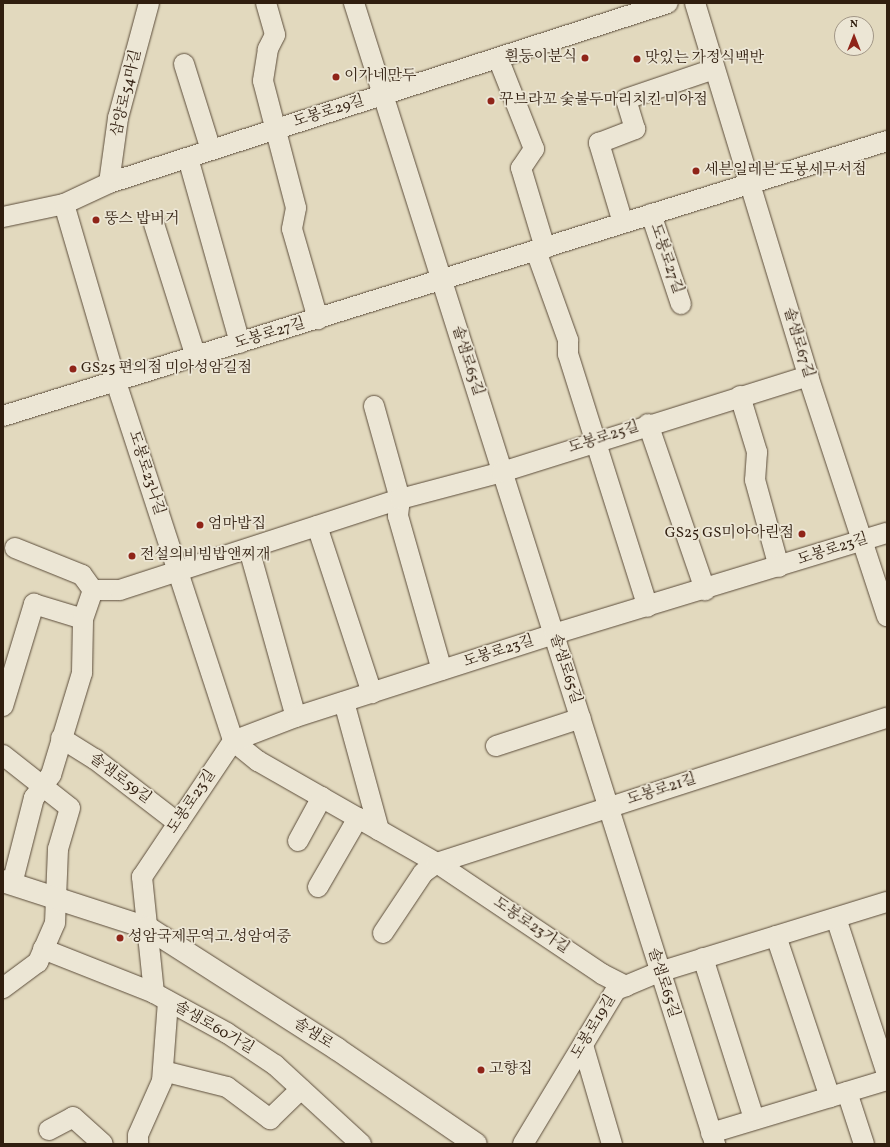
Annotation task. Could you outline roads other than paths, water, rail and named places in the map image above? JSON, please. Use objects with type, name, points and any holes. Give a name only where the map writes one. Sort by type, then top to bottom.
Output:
[{"type":"main road","name":"솔샘로","points":[[8,882],[58,900],[148,928],[337,1049],[476,1144]]},
{"type":"street","name":"삼양로54마길","points":[[109,183],[118,118],[149,3]]},
{"type":"street","name":"도봉로29길","points":[[266,3],[275,35],[268,49],[263,82],[274,130],[296,208],[292,229],[318,319]]},
{"type":"street","name":"솔샘로65길","points":[[354,3],[581,718],[659,972],[713,1138],[754,1120],[887,1080]]},
{"type":"street","name":"도봉로29길","points":[[3,217],[64,204],[109,183],[498,58],[614,11],[668,3]]},
{"type":"street","name":"솔샘로67길","points":[[694,3],[808,376],[887,616]]},
{"type":"street","points":[[498,58],[534,149],[521,168],[541,250],[568,340],[568,354],[594,441],[648,606]]},
{"type":"street","points":[[184,64],[212,150]]},
{"type":"street","points":[[623,223],[599,143],[635,129],[626,99],[714,69]]},
{"type":"street","name":"도봉로27길","points":[[3,416],[240,344],[749,183],[887,141]]},
{"type":"street","points":[[188,158],[240,344]]},
{"type":"street","name":"도봉로23나길","points":[[64,204],[116,382],[233,741]]},
{"type":"street","name":"도봉로27길","points":[[651,214],[681,304]]},
{"type":"street","points":[[154,224],[196,357]]},
{"type":"street","name":"도봉로25길","points":[[177,572],[400,499],[502,472],[648,424],[808,376]]},
{"type":"street","name":"도봉로23길","points":[[740,396],[757,452],[756,480],[779,567]]},
{"type":"street","points":[[374,406],[400,499],[398,516],[442,670]]},
{"type":"street","points":[[648,424],[705,590]]},
{"type":"street","points":[[317,526],[372,693]]},
{"type":"street","name":"도봉로23길","points":[[148,928],[142,877],[233,741],[296,717],[554,634],[705,590],[887,533]]},
{"type":"street","points":[[15,548],[82,575],[93,590]]},
{"type":"street","points":[[249,549],[296,717]]},
{"type":"street","points":[[93,590],[120,590],[177,572]]},
{"type":"street","points":[[8,882],[34,798],[51,775],[82,673],[83,619],[93,590]]},
{"type":"street","points":[[3,706],[34,604],[83,619]]},
{"type":"street","points":[[344,702],[379,830]]},
{"type":"street","name":"솔샘로65길","points":[[496,746],[581,718]]},
{"type":"street","name":"도봉로21길","points":[[437,863],[887,718]]},
{"type":"street","name":"솔샘로59길","points":[[62,738],[95,759],[178,823]]},
{"type":"street","name":"도봉로23가길","points":[[233,741],[258,761],[437,863],[602,974],[626,986]]},
{"type":"street","points":[[3,755],[70,808],[58,849],[58,900],[55,923],[38,962],[3,988]]},
{"type":"street","points":[[298,841],[322,797]]},
{"type":"street","points":[[318,887],[358,818]]},
{"type":"street","points":[[383,933],[423,872],[437,863]]},
{"type":"street","name":"도봉로19길","points":[[523,1144],[616,990],[659,972],[887,902]]},
{"type":"street","points":[[836,918],[887,1074]]},
{"type":"street","points":[[138,1144],[138,1135],[162,1081],[163,1071],[161,997],[148,928]]},
{"type":"street","points":[[776,936],[839,1094],[864,1144]]},
{"type":"street","name":"솔샘로60가길","points":[[43,949],[161,997],[227,1033],[269,1061],[361,1144]]},
{"type":"street","points":[[703,958],[754,1120]]},
{"type":"street","points":[[583,1045],[612,1144]]},
{"type":"street","points":[[163,1071],[227,1087],[270,1120],[301,1089]]},
{"type":"street","points":[[49,1130],[73,1117],[103,1144]]},
{"type":"place","name":"흰둥이분식","points":[[585,58]]},
{"type":"place","name":"맛있는 가정식백반","points":[[637,59]]},
{"type":"place","name":"이가네만두","points":[[336,77]]},
{"type":"place","name":"꾸브라꼬 숯불두마리치킨 미아점","points":[[491,101]]},
{"type":"place","name":"세븐일레븐 도봉세무서점","points":[[696,171]]},
{"type":"place","name":"뚱스 밥버거","points":[[96,220]]},
{"type":"place","name":"GS25 편의점 미아성암길점","points":[[73,369]]},
{"type":"place","name":"엄마밥집","points":[[200,525]]},
{"type":"place","name":"GS25 GS미아아린점","points":[[802,534]]},
{"type":"place","name":"전설의비빔밥앤찌개","points":[[132,556]]},
{"type":"place","name":"성암국제무역고.성암여중","points":[[120,938]]},
{"type":"place","name":"고향집","points":[[481,1070]]}]
